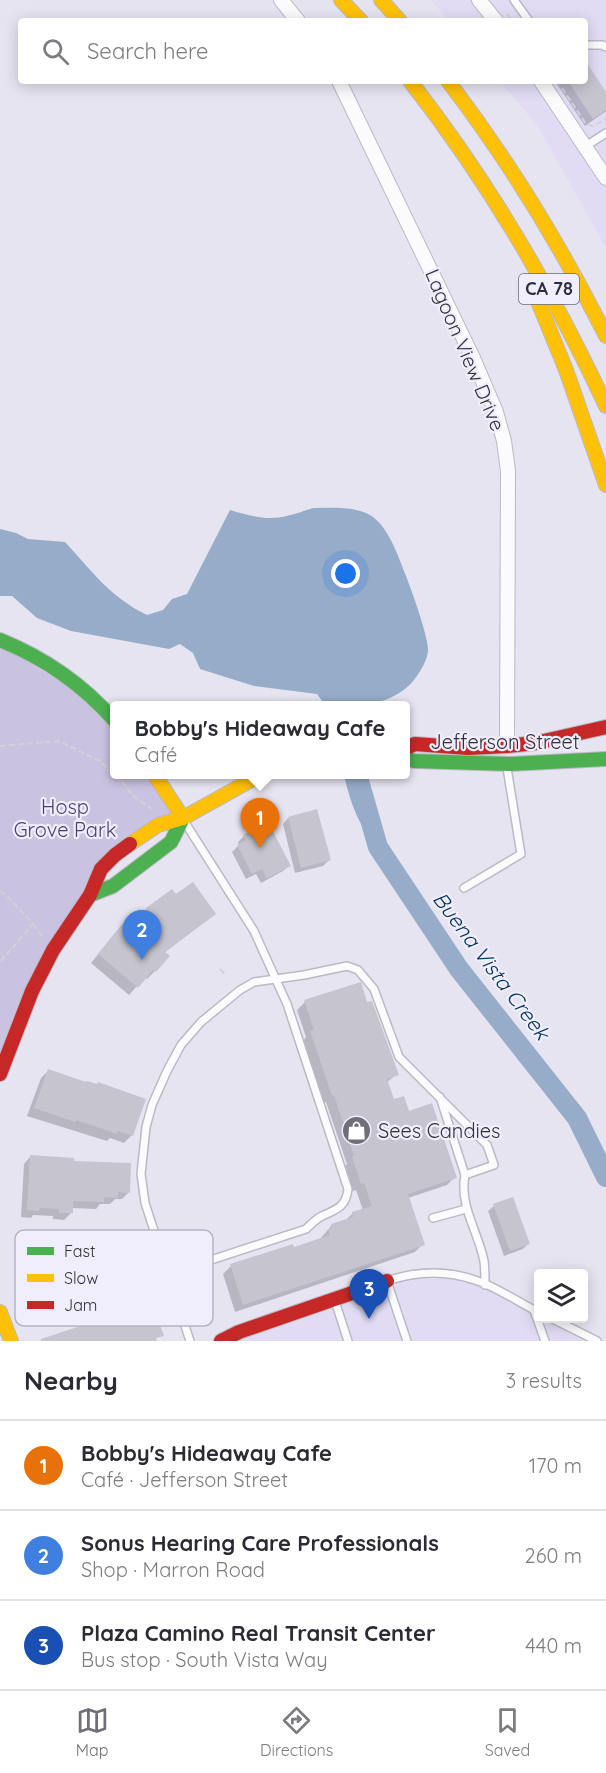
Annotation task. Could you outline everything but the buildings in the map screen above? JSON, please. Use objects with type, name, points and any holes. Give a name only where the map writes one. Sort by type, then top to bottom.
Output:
[{"type":"main road","points":[[341,0],[358,18]]},
{"type":"main road","points":[[381,0],[397,18]]},
{"type":"main road","name":"CA 78","points":[[412,84],[482,178],[530,257],[561,312],[606,406]]},
{"type":"main road","name":"CA 78","points":[[450,84],[551,230],[606,336]]},
{"type":"main road","points":[[482,178],[554,339],[606,485]]},
{"type":"main road","points":[[551,230],[606,314]]},
{"type":"main road","points":[[0,640],[32,652],[67,674],[110,717]]},
{"type":"main road","name":"Jefferson Street","points":[[410,746],[415,744],[468,748],[507,746],[535,743],[606,726]]},
{"type":"main road","name":"Jefferson Street","points":[[410,760],[507,765],[569,764],[606,759]]},
{"type":"main road","points":[[157,779],[183,818]]},
{"type":"main road","points":[[0,1074],[32,992],[53,950],[90,895],[101,869],[115,855],[158,825],[183,818],[251,779]]},
{"type":"main road","points":[[90,895],[113,886],[171,842],[183,818]]},
{"type":"main road","points":[[221,1341],[239,1332],[387,1281]]},
{"type":"main road","points":[[0,1312],[10,1341]]},
{"type":"street","points":[[281,0],[296,18]]},
{"type":"street","points":[[479,0],[494,18]]},
{"type":"street","name":"Lagoon View Drive","points":[[340,84],[473,358],[496,412],[504,441],[508,471],[507,746]]},
{"type":"street","points":[[543,84],[606,178]]},
{"type":"lane","points":[[514,0],[527,18]]},
{"type":"lane","points":[[588,45],[606,47]]},
{"type":"lane","points":[[586,146],[606,133]]},
{"type":"lane","points":[[464,888],[521,854],[507,765]]},
{"type":"lane","points":[[183,818],[254,931],[274,980],[287,1004],[348,1189],[344,1205],[320,1217],[306,1228],[213,1259]]},
{"type":"lane","points":[[154,1230],[145,1203],[141,1174],[146,1127],[152,1105],[166,1071],[181,1045],[201,1022],[240,990],[254,982],[347,966],[358,970],[374,989],[399,1057],[487,1145],[494,1165],[465,1175]]},
{"type":"lane","points":[[440,1097],[465,1175],[463,1192],[466,1209],[484,1262],[485,1285]]},
{"type":"lane","points":[[433,1218],[466,1209]]},
{"type":"lane","points":[[407,1341],[387,1281],[407,1274],[435,1272],[475,1280],[534,1310]]},
{"type":"lane","points":[[334,1299],[348,1341]]},
{"type":"lane","points":[[540,1323],[545,1341]]},
{"type":"lane","points":[[561,1323],[597,1341]]},
{"type":"lane","points":[[185,1326],[190,1341]]},
{"type":"path","points":[[559,84],[586,124],[598,125],[606,119]]},
{"type":"path","points":[[0,746],[59,741],[100,761],[110,771]]},
{"type":"path","points":[[119,779],[132,795],[152,808]]},
{"type":"path","points":[[0,891],[33,924],[0,962]]},
{"type":"path","points":[[220,969],[225,974]]},
{"type":"shaded area","points":[[431,0],[606,0],[606,248],[537,125],[503,84],[588,84],[588,18],[446,18]]},
{"type":"shaded area","points":[[418,1273],[473,1280],[534,1310],[534,1323],[560,1323],[597,1341],[221,1341]]},
{"type":"green space","name":"Hosp Grove Park","points":[[0,646],[74,689],[110,726],[110,779],[151,779],[175,816],[102,874],[0,1061]]},
{"type":"water","points":[[313,508],[355,510],[375,519],[387,533],[400,559],[428,645],[423,666],[405,689],[380,701],[322,701],[317,694],[254,686],[200,669],[193,653],[180,644],[169,649],[71,631],[37,618],[12,596],[0,596],[0,529],[28,539],[65,542],[112,592],[147,615],[163,610],[172,599],[187,594],[230,510],[263,518],[289,515]]},
{"type":"water","points":[[345,779],[368,779],[369,793],[381,840],[378,847],[365,831]]},
{"type":"waterway","name":"Buena Vista Creek","points":[[358,779],[378,847],[459,969],[577,1118],[606,1177]]},
{"type":"traffic: fast","points":[[0,640],[48,664],[90,695],[110,716]]},
{"type":"traffic: fast","points":[[410,760],[510,764],[606,759]]},
{"type":"traffic: fast","points":[[90,895],[113,886],[171,842],[183,818]]},
{"type":"traffic: slow","points":[[341,0],[358,18]]},
{"type":"traffic: slow","points":[[381,0],[397,18]]},
{"type":"traffic: slow","points":[[412,84],[466,158],[517,238],[564,320],[606,406]]},
{"type":"traffic: slow","points":[[450,84],[533,205],[571,269],[606,336]]},
{"type":"traffic: slow","points":[[533,289],[566,370],[606,485]]},
{"type":"traffic: slow","points":[[157,779],[183,818]]},
{"type":"traffic: slow","points":[[130,844],[158,825],[183,818],[253,779]]},
{"type":"traffic: slow","points":[[0,1312],[11,1341]]},
{"type":"traffic: jam","points":[[410,746],[415,744],[468,748],[507,746],[535,743],[606,727]]},
{"type":"traffic: jam","points":[[0,1074],[32,991],[53,950],[90,895],[101,869],[130,844]]},
{"type":"traffic: jam","points":[[221,1341],[239,1332],[387,1281]]},
{"type":"place","name":"Bobby's Hideaway Cafe","points":[[260,848]]},
{"type":"place","name":"Sonus Hearing Care Professionals","points":[[142,960]]},
{"type":"place","name":"Sees Candies","points":[[357,1131]]},
{"type":"place","name":"Plaza Camino Real Transit Center","points":[[369,1319]]}]
